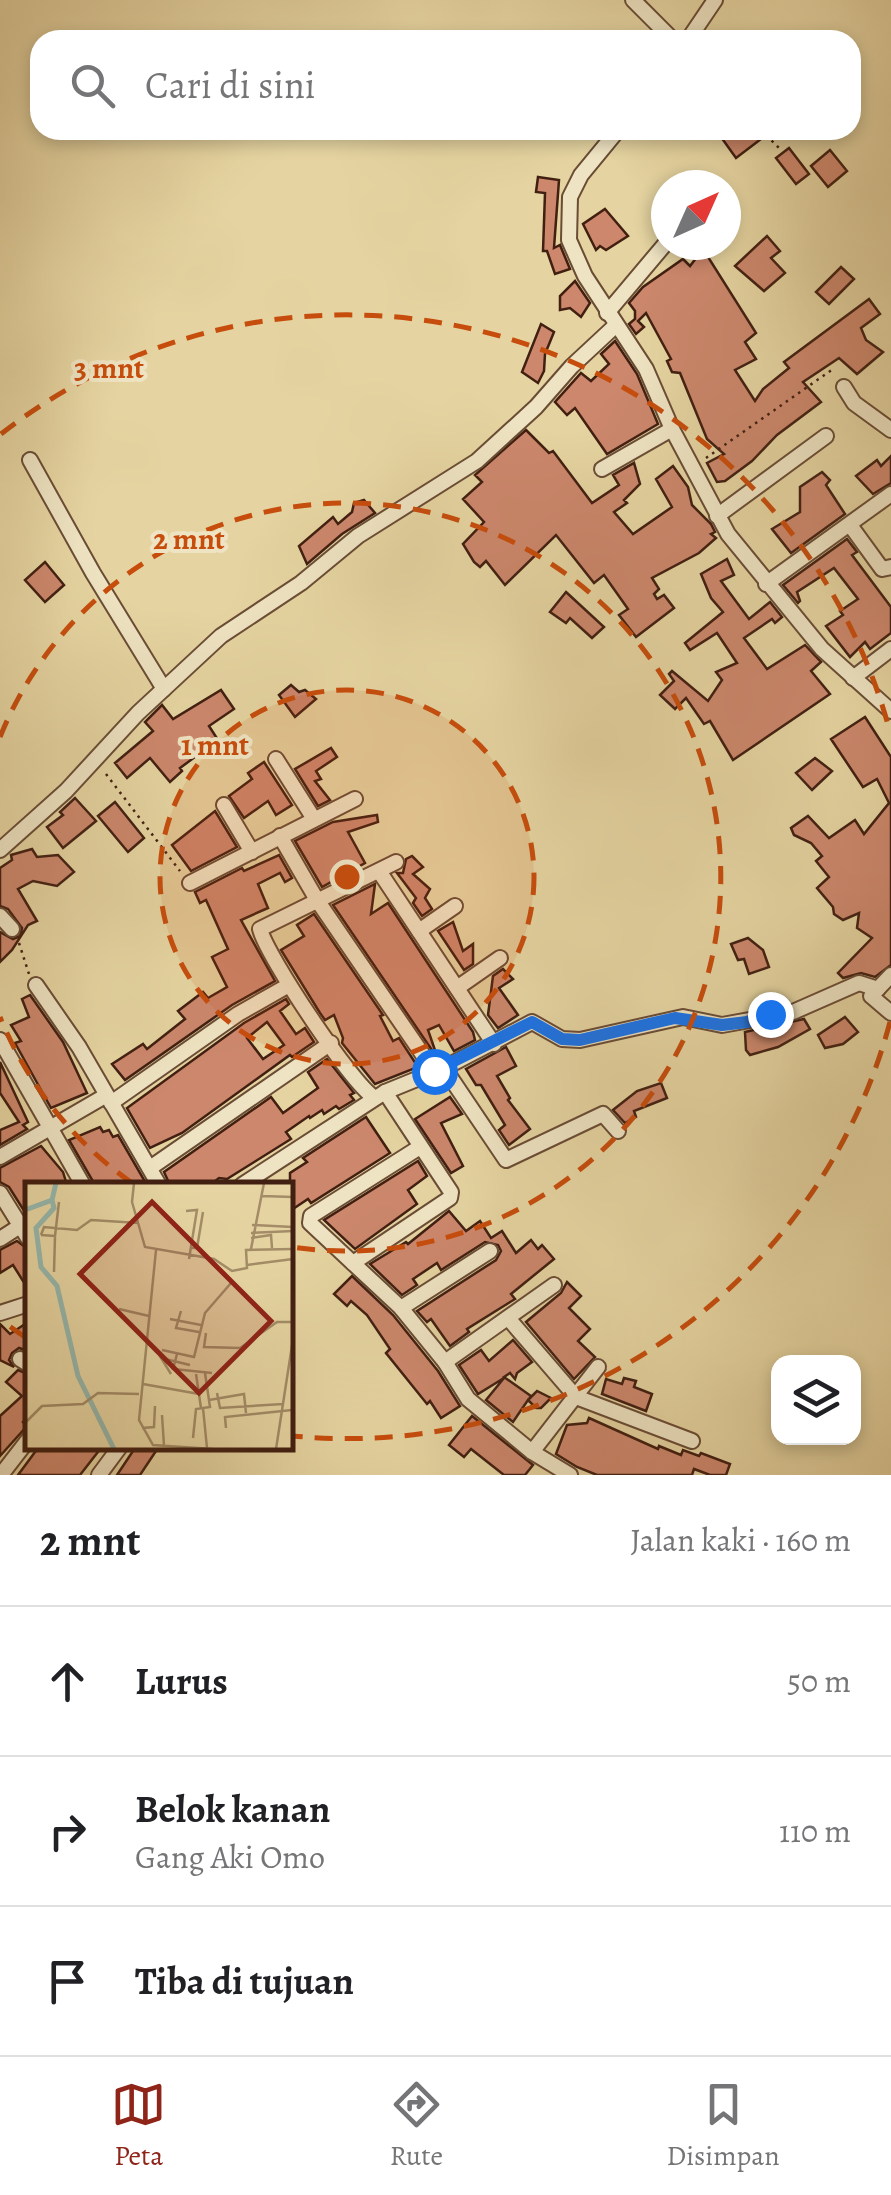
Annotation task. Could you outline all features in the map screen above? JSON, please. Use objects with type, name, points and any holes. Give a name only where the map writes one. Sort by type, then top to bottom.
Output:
[{"type":"street","points":[[633,0],[663,30]]},
{"type":"street","points":[[695,30],[715,0]]},
{"type":"street","points":[[610,140],[580,175],[570,197],[569,240],[584,276],[646,369],[672,429],[718,516],[766,584],[822,649],[891,711]]},
{"type":"street","points":[[0,850],[238,622],[301,583],[358,536],[477,462],[536,407],[572,366],[653,260]]},
{"type":"street","points":[[844,387],[854,403],[891,430]]},
{"type":"street","points":[[602,468],[672,429]]},
{"type":"street","points":[[718,516],[826,436]]},
{"type":"street","points":[[30,460],[92,574],[164,689]]},
{"type":"street","points":[[766,584],[891,494]]},
{"type":"street","points":[[850,525],[882,569],[891,567]]},
{"type":"street","points":[[854,678],[891,649]]},
{"type":"street","points":[[276,759],[314,819]]},
{"type":"street","points":[[190,884],[356,799]]},
{"type":"street","points":[[224,805],[252,852]]},
{"type":"street","points":[[280,836],[316,900],[506,1160],[604,1114],[618,1132]]},
{"type":"street","points":[[353,1263],[450,1198],[451,1192],[380,1095],[356,1082],[288,985],[260,928],[396,862]]},
{"type":"street","points":[[379,870],[494,1044]]},
{"type":"street","points":[[419,931],[454,906]]},
{"type":"street","points":[[0,916],[12,929]]},
{"type":"street","points":[[457,988],[500,958]]},
{"type":"street","points":[[874,992],[891,975]]},
{"type":"street","points":[[247,1182],[380,1095],[494,1044],[532,1022],[562,1039],[580,1040],[683,1017],[722,1025],[747,1022],[761,1015],[782,1015],[826,1000],[859,983],[874,992],[891,1013]]},
{"type":"street","points":[[36,985],[79,1047],[157,1182]]},
{"type":"street","points":[[0,1157],[109,1100],[288,985]]},
{"type":"street","points":[[0,1040],[81,1182]]},
{"type":"street","points":[[150,1168],[331,1043]]},
{"type":"street","points":[[420,1147],[311,1216],[310,1222],[401,1308],[445,1362],[468,1399],[532,1452],[570,1475]]},
{"type":"street","points":[[0,1193],[24,1232],[0,1239]]},
{"type":"street","points":[[401,1308],[490,1251]]},
{"type":"street","points":[[445,1362],[554,1285]]},
{"type":"street","points":[[0,1313],[25,1305]]},
{"type":"street","points":[[508,1318],[576,1397],[692,1441]]},
{"type":"street","points":[[532,1452],[598,1368]]},
{"type":"street","points":[[1,1475],[25,1444]]},
{"type":"street","points":[[99,1475],[118,1450]]},
{"type":"path","points":[[771,140],[780,149]]},
{"type":"path","points":[[692,467],[833,369]]},
{"type":"path","points":[[94,760],[190,884]]},
{"type":"path","points":[[12,929],[36,985]]},
{"type":"building","points":[[723,140],[760,140],[736,158]]},
{"type":"building","points":[[789,148],[809,174],[796,184],[776,158]]},
{"type":"building","points":[[830,150],[847,171],[828,187],[811,166]]},
{"type":"building","points":[[538,177],[559,180],[554,248],[560,245],[570,269],[555,274],[547,251],[543,251],[545,193],[536,192]]},
{"type":"building","points":[[605,209],[628,236],[606,250],[600,246],[596,250],[583,224]]},
{"type":"building","points":[[767,236],[780,251],[771,258],[785,273],[764,291],[735,266]]},
{"type":"building","points":[[682,260],[690,266],[695,260],[710,260],[756,333],[745,342],[756,359],[735,370],[755,401],[763,389],[789,368],[784,362],[869,299],[880,314],[861,328],[866,340],[883,352],[857,374],[839,358],[803,382],[821,402],[725,481],[717,482],[707,463],[724,454],[707,439],[680,373],[672,372],[667,361],[671,359],[646,313],[638,321],[644,327],[636,334],[629,324],[635,319],[635,311],[629,303],[643,287]]},
{"type":"building","points":[[841,267],[854,279],[829,304],[816,292]]},
{"type":"building","points":[[575,281],[590,303],[581,317],[570,308],[560,310],[560,296]]},
{"type":"building","points":[[541,324],[554,332],[538,383],[522,372]]},
{"type":"building","points":[[615,341],[637,374],[658,424],[607,454],[575,408],[567,415],[555,402],[581,373],[591,381],[609,364],[601,354]]},
{"type":"building","points":[[526,430],[549,453],[553,451],[592,503],[619,485],[613,475],[634,463],[640,484],[624,500],[627,503],[614,512],[633,534],[672,507],[656,479],[673,466],[688,487],[692,505],[711,524],[715,532],[711,534],[716,538],[699,553],[652,578],[659,589],[654,594],[657,599],[664,595],[674,608],[636,637],[619,615],[628,609],[604,575],[594,583],[556,535],[505,585],[486,561],[480,567],[474,562],[463,544],[484,522],[463,499],[482,482],[475,475]]},
{"type":"building","points":[[891,456],[891,483],[873,494],[856,476],[877,460],[881,466]]},
{"type":"building","points":[[822,472],[830,480],[826,485],[845,514],[791,553],[772,529],[800,512],[800,487]]},
{"type":"building","points":[[364,500],[375,513],[307,564],[299,546],[333,517],[338,524],[352,512],[354,503]]},
{"type":"building","points":[[847,539],[857,552],[852,555],[891,607],[891,633],[870,649],[865,642],[850,657],[826,626],[858,599],[834,568],[797,592],[798,603],[783,585]]},
{"type":"building","points":[[727,559],[734,575],[721,581],[749,619],[770,602],[782,617],[775,623],[772,619],[744,638],[767,669],[805,645],[821,662],[811,671],[830,694],[733,760],[710,721],[704,724],[686,698],[675,709],[660,695],[674,681],[669,674],[672,671],[708,701],[722,680],[716,672],[737,663],[717,633],[690,650],[685,643],[723,612],[711,598],[701,574]]},
{"type":"building","points":[[45,562],[64,585],[45,602],[25,580]]},
{"type":"building","points":[[566,592],[604,627],[592,638],[570,618],[566,623],[550,612]]},
{"type":"building","points":[[291,685],[316,699],[295,717],[279,695]]},
{"type":"building","points":[[221,690],[234,709],[209,726],[218,740],[180,768],[182,771],[170,782],[150,758],[127,778],[115,763],[153,731],[145,722],[162,705],[173,719]]},
{"type":"building","points":[[865,717],[891,757],[891,965],[875,977],[861,973],[843,978],[838,973],[872,938],[857,928],[859,913],[843,920],[834,914],[817,888],[829,877],[816,861],[822,856],[811,843],[794,835],[791,828],[808,816],[829,838],[855,820],[864,834],[889,803],[877,779],[863,787],[831,739]]},
{"type":"building","points":[[331,748],[337,757],[316,771],[321,779],[315,781],[330,800],[318,806],[295,769]]},
{"type":"building","points":[[815,758],[832,771],[812,790],[796,773]]},
{"type":"building","points":[[264,762],[292,805],[276,815],[268,801],[244,818],[229,796],[252,779],[248,773]]},
{"type":"building","points":[[75,798],[96,821],[63,848],[47,827],[63,815],[60,812]]},
{"type":"building","points":[[115,802],[144,838],[128,852],[98,816]]},
{"type":"building","points":[[215,811],[237,847],[191,871],[172,845]]},
{"type":"building","points":[[377,815],[378,822],[348,832],[365,863],[322,887],[295,841],[333,822]]},
{"type":"building","points":[[32,849],[37,857],[58,855],[74,872],[57,886],[33,881],[18,889],[37,921],[28,925],[12,950],[0,962],[0,932],[13,939],[20,936],[22,928],[8,909],[0,906],[0,868],[12,860],[11,855]]},
{"type":"building","points":[[279,855],[292,878],[285,882],[280,873],[258,884],[268,908],[241,920],[275,981],[232,1005],[125,1080],[112,1064],[143,1044],[147,1049],[185,1019],[178,1011],[203,992],[208,998],[227,987],[212,957],[228,949],[206,900],[200,903],[195,892],[242,868],[244,871]]},
{"type":"building","points":[[412,856],[423,867],[413,874],[430,889],[425,898],[432,909],[422,916],[413,903],[416,898],[397,873],[403,873],[406,859]]},
{"type":"building","points":[[375,884],[371,914],[388,903],[473,1032],[475,1040],[454,1051],[439,1025],[428,1030],[438,1059],[333,905]]},
{"type":"building","points":[[314,914],[383,1015],[380,1016],[393,1041],[399,1038],[418,1067],[375,1084],[342,1043],[334,1015],[325,1020],[320,1013],[281,950],[304,936],[297,925]]},
{"type":"building","points":[[453,922],[463,951],[473,944],[473,964],[464,970],[438,931]]},
{"type":"building","points":[[748,938],[763,950],[769,967],[749,974],[744,959],[738,960],[731,944]]},
{"type":"building","points":[[503,969],[513,979],[499,988],[518,1015],[498,1028],[488,1015],[493,976]]},
{"type":"building","points":[[30,995],[63,1042],[87,1093],[51,1108],[15,1043],[21,1041],[11,1025],[29,1017],[22,999]]},
{"type":"building","points":[[286,999],[289,1004],[280,1011],[296,1034],[305,1028],[314,1042],[182,1133],[150,1148],[127,1108],[244,1023]],"holes":[[[267,1022],[284,1045],[263,1059],[247,1038]]]},
{"type":"building","points":[[845,1017],[858,1032],[843,1044],[825,1048],[818,1035]]},
{"type":"building","points":[[804,1019],[810,1029],[778,1047],[750,1055],[746,1050],[745,1032]]},
{"type":"building","points":[[506,1047],[516,1066],[497,1076],[508,1100],[530,1129],[509,1145],[499,1130],[505,1125],[481,1085],[476,1085],[466,1069]]},
{"type":"building","points":[[327,1059],[354,1093],[350,1095],[354,1100],[339,1109],[336,1106],[324,1114],[322,1110],[309,1116],[286,1132],[291,1139],[227,1179],[169,1182],[164,1172],[271,1097],[283,1113],[318,1088],[308,1072]]},
{"type":"building","points":[[0,1062],[28,1122],[23,1125],[27,1129],[0,1145],[0,1130],[19,1122],[0,1093]]},
{"type":"building","points":[[661,1083],[667,1098],[634,1111],[636,1117],[625,1123],[613,1110],[637,1091]]},
{"type":"building","points":[[450,1097],[462,1114],[441,1123],[463,1166],[451,1173],[415,1119]]},
{"type":"building","points":[[366,1117],[390,1153],[311,1203],[308,1199],[292,1210],[290,1173],[307,1162],[303,1158]]},
{"type":"building","points":[[100,1127],[103,1132],[109,1130],[113,1137],[118,1135],[145,1182],[93,1182],[69,1140]]},
{"type":"building","points":[[41,1146],[63,1172],[66,1182],[25,1182],[25,1212],[9,1187],[0,1182],[0,1168]]},
{"type":"building","points":[[418,1161],[427,1176],[408,1190],[417,1204],[355,1249],[324,1220]]},
{"type":"building","points":[[449,1211],[466,1231],[480,1221],[491,1238],[502,1231],[516,1253],[531,1240],[538,1249],[542,1245],[554,1259],[511,1294],[515,1299],[467,1329],[469,1332],[450,1346],[431,1319],[427,1322],[417,1311],[496,1260],[501,1251],[498,1245],[485,1242],[441,1270],[437,1263],[413,1279],[417,1285],[402,1295],[370,1264],[408,1244]]},
{"type":"building","points":[[17,1241],[25,1247],[25,1284],[13,1265],[0,1273],[0,1250]]},
{"type":"building","points":[[352,1276],[393,1315],[438,1371],[460,1406],[441,1418],[386,1353],[390,1349],[367,1315],[351,1301],[347,1306],[334,1294]]},
{"type":"building","points":[[567,1282],[581,1296],[569,1308],[590,1329],[578,1341],[595,1357],[574,1379],[526,1322],[561,1293]]},
{"type":"building","points":[[0,1324],[10,1334],[25,1324],[25,1350],[19,1348],[9,1360],[14,1367],[0,1360]]},
{"type":"building","points":[[513,1340],[532,1362],[515,1379],[510,1373],[504,1377],[531,1396],[529,1399],[537,1391],[551,1398],[541,1408],[528,1400],[513,1422],[486,1400],[504,1378],[478,1394],[459,1365],[481,1350],[489,1361]]},
{"type":"building","points":[[18,1370],[25,1373],[25,1428],[0,1456],[0,1416],[22,1396],[6,1382]]},
{"type":"building","points":[[624,1378],[636,1381],[634,1387],[652,1394],[646,1411],[602,1394],[606,1379],[622,1384]]},
{"type":"building","points":[[472,1416],[533,1465],[525,1475],[504,1475],[471,1449],[464,1457],[449,1445]]},
{"type":"building","points":[[589,1418],[658,1449],[659,1446],[681,1455],[683,1450],[699,1456],[701,1453],[730,1464],[726,1475],[694,1469],[692,1475],[597,1475],[577,1467],[556,1454],[567,1425],[587,1423]]},
{"type":"building","points":[[37,1450],[99,1450],[80,1475],[18,1475]]},
{"type":"building","points":[[134,1450],[157,1450],[140,1475],[117,1475]]},
{"type":"route","points":[[434,1071],[532,1022],[562,1039],[580,1040],[675,1018],[722,1025],[770,1014]]}]
